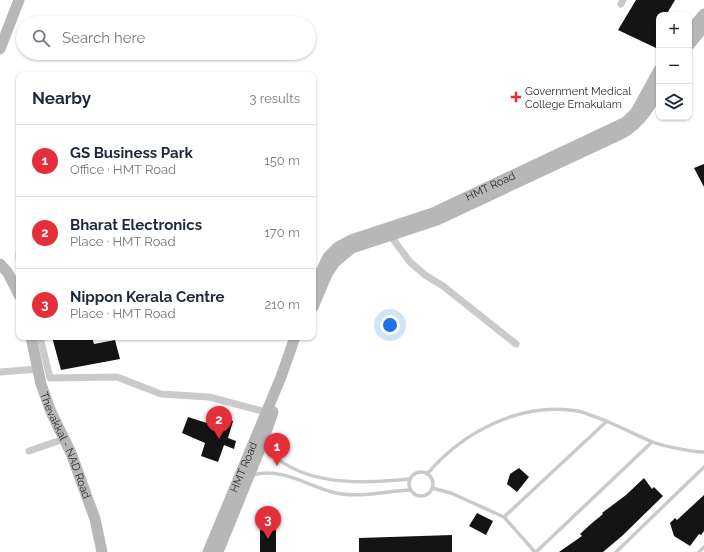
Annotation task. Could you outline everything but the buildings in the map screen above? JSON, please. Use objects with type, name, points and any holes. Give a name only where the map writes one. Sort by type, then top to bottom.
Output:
[{"type":"main road","points":[[0,49],[19,0]]},
{"type":"main road","points":[[692,28],[704,14]]},
{"type":"main road","points":[[692,41],[704,27]]},
{"type":"main road","name":"HMT Road","points":[[316,282],[328,256],[338,247],[351,240],[433,213],[626,122],[636,112],[656,75]]},
{"type":"main road","name":"HMT Road","points":[[316,300],[327,274],[341,255],[366,243],[437,220],[624,133],[635,126],[645,116],[656,96]]},
{"type":"main road","points":[[0,264],[4,274],[16,292]]},
{"type":"main road","name":"Thevakkal - NAD Road","points":[[32,340],[41,384],[95,519],[102,552]]},
{"type":"main road","name":"HMT Road","points":[[208,552],[266,412],[294,340]]},
{"type":"main road","name":"HMT Road","points":[[218,552],[262,444],[301,340]]},
{"type":"street","points":[[390,235],[410,262],[425,275],[443,286],[516,344]]},
{"type":"street","points":[[41,340],[50,378],[117,377],[161,394],[209,397],[266,412]]},
{"type":"street","points":[[0,372],[38,368]]},
{"type":"street","points":[[29,451],[64,439]]},
{"type":"lane","points":[[427,474],[465,441],[487,427],[508,417],[530,411],[553,410],[578,412],[607,421],[652,442],[704,452]]},
{"type":"lane","points":[[504,517],[607,421]]},
{"type":"lane","points":[[432,488],[451,493],[504,517],[535,552],[652,442]]},
{"type":"lane","points":[[249,476],[260,473],[277,473],[336,493],[358,494],[410,490],[416,495],[424,496],[432,488],[432,480],[427,474],[416,473],[409,479],[372,483],[336,482],[298,470],[286,464],[271,455],[262,444]]},
{"type":"lane","points":[[616,552],[704,467]]},
{"type":"lane","points":[[409,479],[410,490]]},
{"type":"lane","points":[[699,552],[704,547]]},
{"type":"place","name":"Government Medical College Ernakulam","points":[[516,97]]},
{"type":"place","name":"Bharat Electronics","points":[[219,439]]},
{"type":"place","name":"GS Business Park","points":[[277,466]]},
{"type":"place","name":"Nippon Kerala Centre","points":[[268,539]]}]
